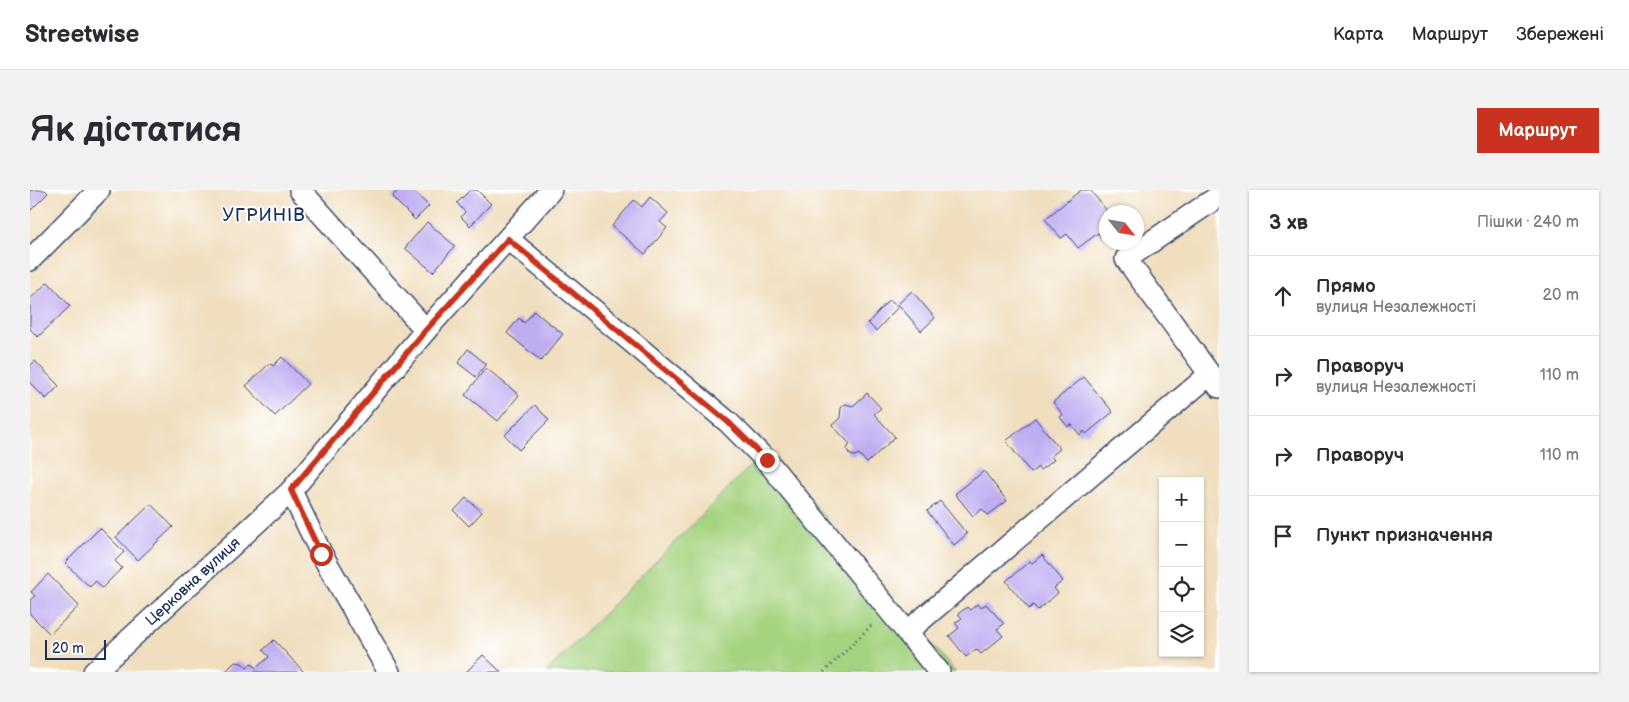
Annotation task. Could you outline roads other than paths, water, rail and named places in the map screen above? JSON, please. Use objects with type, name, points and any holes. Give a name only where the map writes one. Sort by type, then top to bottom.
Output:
[{"type":"street","points":[[30,260],[99,190]]},
{"type":"street","points":[[300,190],[426,330]]},
{"type":"street","name":"Церковна вулиця","points":[[94,672],[291,490],[426,330],[551,190]]},
{"type":"street","points":[[907,632],[1214,381],[1126,259],[1219,196]]},
{"type":"street","points":[[508,239],[728,422],[767,460],[939,672]]},
{"type":"street","points":[[291,490],[321,554],[389,672]]},
{"type":"district","name":"УГРИНІВ","points":[[264,215]]}]
